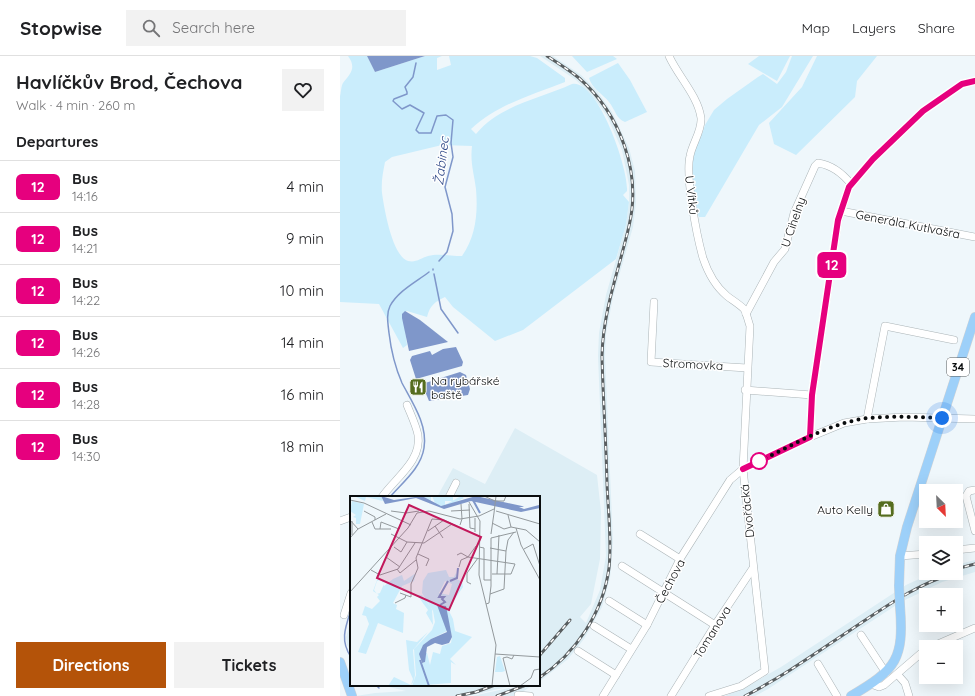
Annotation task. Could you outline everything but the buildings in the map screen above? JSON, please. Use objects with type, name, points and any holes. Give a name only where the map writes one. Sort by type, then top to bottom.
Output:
[{"type":"main road","name":"34","points":[[851,696],[886,673],[896,659],[901,645],[899,586],[900,556],[907,527],[975,317]]},
{"type":"main road","points":[[340,662],[352,696]]},
{"type":"street","name":"U Vítků","points":[[669,56],[674,69],[696,103],[701,118],[700,126],[689,156],[689,168],[695,218],[704,258],[708,271],[716,285],[743,309],[750,326]]},
{"type":"street","points":[[810,437],[812,395],[841,211],[851,184],[877,155],[923,111],[962,84],[975,81]]},
{"type":"street","name":"U Cihelny","points":[[746,314],[774,262],[785,249],[794,213],[815,166],[821,163],[831,168],[840,173],[851,184]]},
{"type":"street","name":"Generála Kutlvašra","points":[[841,211],[975,237]]},
{"type":"street","name":"Stromovka","points":[[654,302],[651,362],[747,368]]},
{"type":"street","name":"Dvořácká","points":[[709,696],[742,686],[765,671],[743,469],[745,390],[750,326]]},
{"type":"street","points":[[867,418],[886,326],[954,340]]},
{"type":"street","points":[[745,390],[812,395]]},
{"type":"street","points":[[383,496],[414,458],[418,434],[407,406]]},
{"type":"street","name":"Čechova","points":[[603,696],[647,625],[680,559],[730,480],[743,469],[810,437],[844,423],[867,418],[975,419]]},
{"type":"street","points":[[450,496],[456,483]]},
{"type":"street","points":[[972,490],[966,496],[975,531]]},
{"type":"street","points":[[340,521],[350,517]]},
{"type":"street","points":[[640,534],[680,559]]},
{"type":"street","points":[[963,549],[975,548]]},
{"type":"street","points":[[900,556],[919,555]]},
{"type":"street","points":[[622,566],[715,625]]},
{"type":"street","name":"Tomanova","points":[[671,696],[715,625],[753,568]]},
{"type":"street","points":[[344,615],[350,596]]},
{"type":"street","points":[[609,601],[647,625]]},
{"type":"street","points":[[594,626],[631,649]]},
{"type":"street","points":[[947,640],[975,628]]},
{"type":"street","points":[[861,635],[886,673]]},
{"type":"street","points":[[578,650],[616,675]]},
{"type":"street","points":[[871,684],[882,686],[898,675],[910,661],[919,655]]},
{"type":"street","points":[[818,664],[837,696]]},
{"type":"street","points":[[898,675],[905,683],[909,696]]},
{"type":"street","points":[[518,695],[530,696]]},
{"type":"shaded area","points":[[348,56],[367,56],[375,72],[425,56],[442,56],[437,58],[437,70],[451,65],[449,56],[530,56],[537,58],[565,78],[565,82],[516,101],[492,113],[471,129],[476,134],[496,116],[508,109],[572,84],[582,86],[592,96],[610,128],[623,165],[626,180],[627,191],[623,195],[629,202],[626,225],[616,259],[523,330],[495,341],[453,307],[445,297],[433,304],[427,317],[407,311],[403,313],[407,345],[403,348],[379,304],[340,302],[340,96],[342,84],[352,71],[351,60]],"holes":[[[442,145],[472,146],[472,163],[477,207],[475,224],[467,248],[462,256],[436,255],[428,256],[416,261],[408,261],[402,257],[397,250],[387,219],[382,189],[382,177],[385,162],[392,157]]]},
{"type":"shaded area","points":[[540,56],[553,56],[581,75],[597,91],[612,112],[629,148],[635,171],[636,202],[633,227],[613,297],[606,334],[605,356],[613,542],[610,578],[602,607],[584,639],[568,659],[540,681],[540,496],[438,496],[453,468],[485,484],[515,428],[597,475],[601,512],[600,559],[591,604],[580,617],[586,623],[600,590],[606,556],[598,356],[599,333],[606,295],[626,225],[629,202],[629,185],[622,150],[607,116],[592,96],[576,80]]},
{"type":"shaded area","points":[[572,56],[613,56],[617,59],[587,72]]},
{"type":"shaded area","points":[[759,56],[790,56],[777,81],[748,64]]},
{"type":"shaded area","points":[[792,56],[813,56],[782,107],[759,125],[705,217],[699,217],[693,187],[696,184],[695,181],[692,181],[690,168],[697,141],[702,134],[705,125],[714,110],[763,74],[777,84],[786,72]]},
{"type":"shaded area","points":[[817,56],[877,56],[857,81],[855,97],[796,155],[774,144],[769,123],[802,87]]},
{"type":"shaded area","points":[[618,63],[630,80],[647,112],[625,122],[620,119],[607,99],[595,88],[590,82],[589,78]]},
{"type":"shaded area","points":[[975,560],[975,572],[963,576],[963,563]]},
{"type":"shaded area","points":[[919,579],[949,580],[930,588],[919,588],[919,593],[901,602],[755,696],[725,696],[751,684],[781,667],[906,585]]},
{"type":"shaded area","points":[[350,624],[350,649],[347,645],[346,637]]},
{"type":"shaded area","points":[[385,686],[511,686],[468,696],[356,696],[406,691]]},
{"type":"shaded area","points":[[517,686],[531,686],[516,696],[472,696],[509,688],[510,689]]},
{"type":"water","points":[[367,56],[425,56],[375,72]]},
{"type":"water","points":[[405,311],[420,320],[448,342],[409,351],[402,318],[402,314]]},
{"type":"water","points":[[456,347],[463,362],[462,366],[416,379],[410,360],[412,356],[430,351],[432,355],[443,349]]},
{"type":"water","points":[[460,372],[466,375],[470,389],[468,395],[429,401],[422,384]]},
{"type":"waterway","name":"Žabinec","points":[[416,63],[413,77],[405,87],[407,94],[394,99],[393,101],[402,109],[410,105],[424,113],[416,130],[419,133],[431,133],[437,116],[446,115],[453,120],[451,143],[453,157],[445,187],[452,214],[453,231],[447,252],[439,261]]},
{"type":"waterway","name":"Žabinec","points":[[391,496],[411,474],[419,462],[424,448],[425,439],[418,414],[402,383],[395,365],[390,339],[388,312],[393,301],[398,296],[429,272]]},
{"type":"waterway","points":[[434,274],[441,309],[458,333]]},
{"type":"waterway","name":"Žabinec","points":[[350,613],[345,629],[345,640],[350,655]]},
{"type":"railway","points":[[540,677],[565,657],[576,644],[594,616],[606,585],[609,568],[610,526],[602,372],[603,339],[608,306],[629,226],[632,206],[630,165],[616,126],[606,109],[593,92],[579,78],[547,56]]},
{"type":"railway","points":[[963,567],[975,564]]},
{"type":"railway","points":[[745,696],[790,670],[883,608],[906,594],[935,580]]},
{"type":"railway","points":[[540,655],[570,620]]},
{"type":"railway","points":[[457,696],[476,692],[492,686]]},
{"type":"railway","points":[[497,696],[523,686]]},
{"type":"bus line","name":"12","points":[[743,469],[810,437],[812,395],[838,220],[849,187],[859,173],[923,111],[945,94],[962,84],[975,81]]},
{"type":"place","name":"Na rybářské baště","points":[[418,387]]},
{"type":"place","name":"Auto Kelly","points":[[886,509]]},
{"type":"route","points":[[759,461],[756,463],[810,437],[844,423],[867,418],[942,418]]}]
